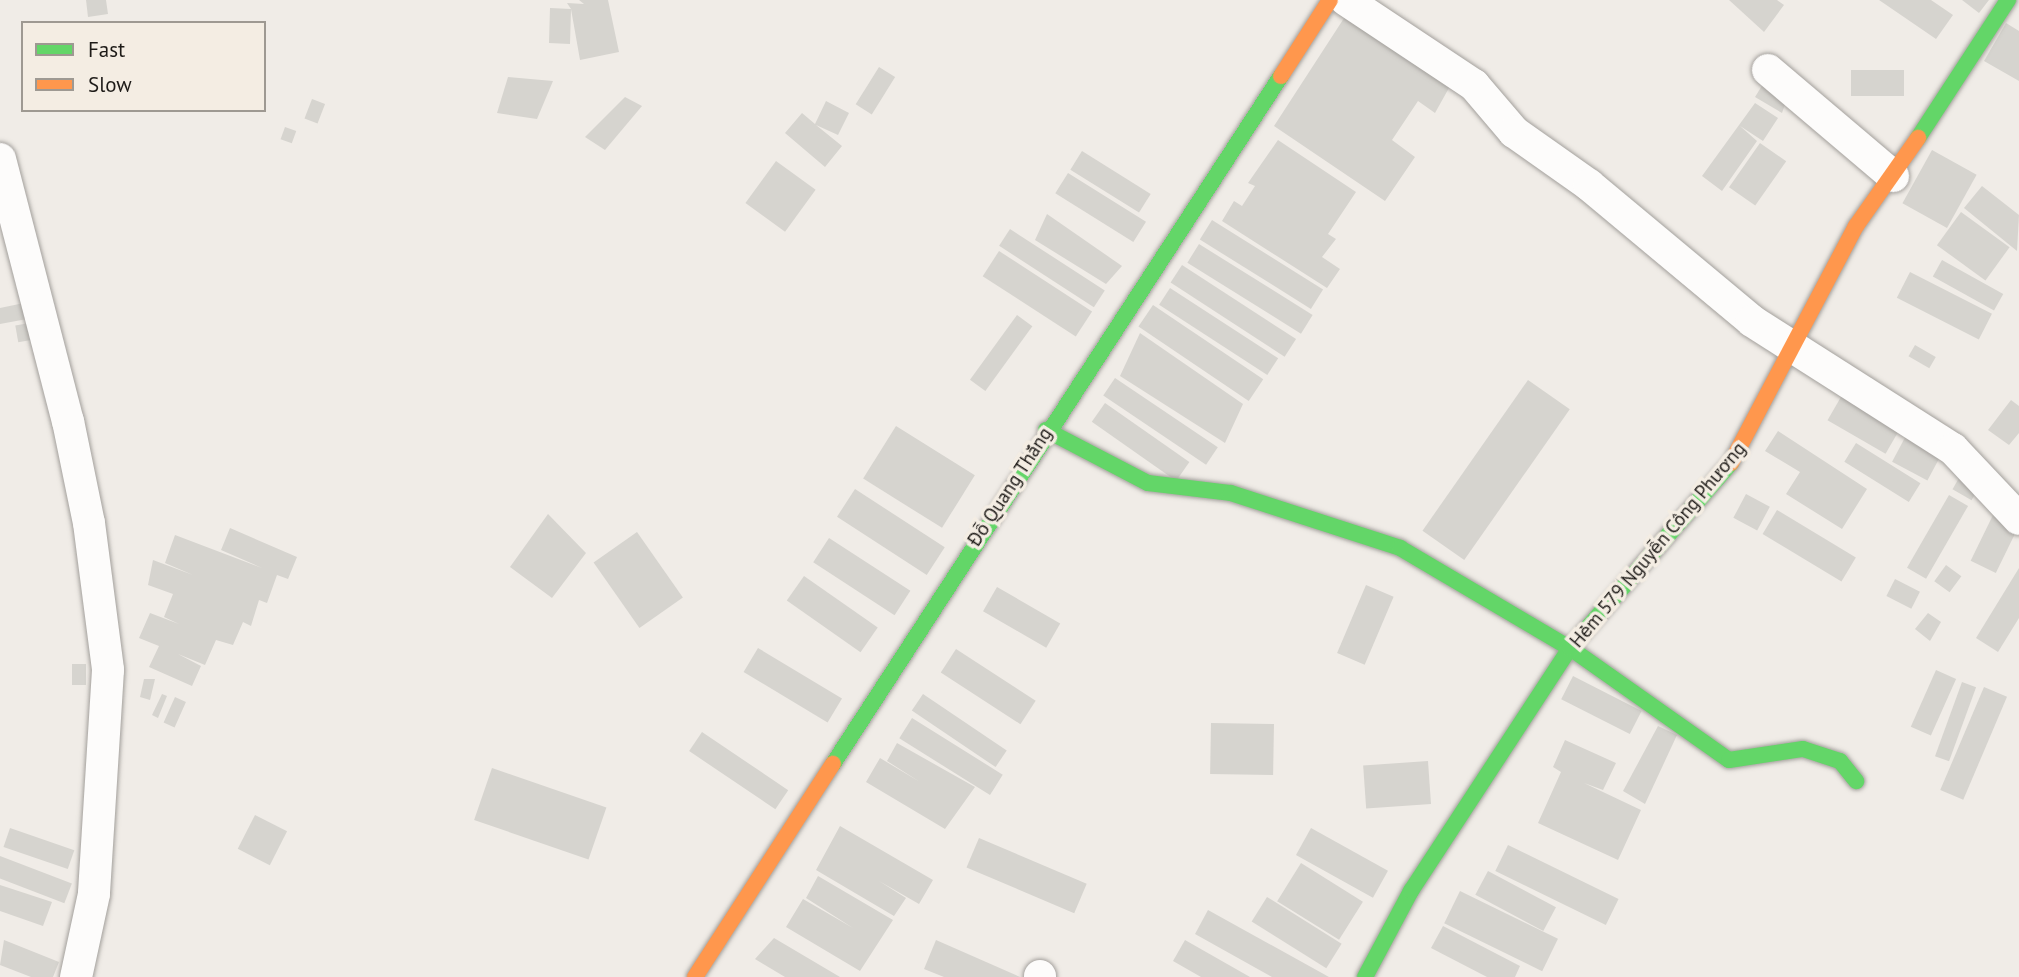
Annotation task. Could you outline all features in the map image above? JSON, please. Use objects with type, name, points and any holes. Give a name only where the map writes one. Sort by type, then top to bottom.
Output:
[{"type":"street","name":"Đỗ Quang Thắng","points":[[695,977],[1046,430],[1330,0]]},
{"type":"street","points":[[1346,0],[1474,85],[1514,132],[1589,185],[1752,321],[1953,449],[2019,519]]},
{"type":"street","name":"Hẻm 579 Nguyễn Công Phương","points":[[1365,977],[1411,891],[1570,648],[1741,452],[1856,226],[2009,13]]},
{"type":"street","points":[[1768,70],[1893,176]]},
{"type":"street","points":[[0,159],[68,421],[89,523],[108,670],[94,894],[76,977]]},
{"type":"street","points":[[1046,430],[1149,482],[1231,493],[1400,548],[1570,648],[1729,760],[1802,749],[1840,761],[1856,780]]},
{"type":"building","points":[[86,0],[106,0],[108,14],[88,17]]},
{"type":"building","points":[[579,0],[608,0],[619,52],[580,60],[571,9],[567,3],[584,4]]},
{"type":"building","points":[[1729,0],[1777,0],[1784,5],[1764,32]]},
{"type":"building","points":[[1879,0],[1931,0],[1953,15],[1936,39]]},
{"type":"building","points":[[1962,0],[1989,0],[1979,13]]},
{"type":"building","points":[[550,8],[571,9],[570,44],[549,43]]},
{"type":"building","points":[[1348,12],[1454,79],[1435,113],[1418,101],[1392,140],[1415,157],[1385,201],[1274,126]]},
{"type":"building","points":[[2006,23],[2019,31],[2019,81],[1984,61]]},
{"type":"building","points":[[879,67],[895,77],[872,114],[856,104]]},
{"type":"building","points":[[1851,70],[1904,70],[1904,96],[1851,96]]},
{"type":"building","points":[[1768,76],[1788,96],[1782,113],[1755,97]]},
{"type":"building","points":[[508,77],[553,81],[537,119],[497,113]]},
{"type":"building","points":[[625,97],[642,106],[605,150],[585,137]]},
{"type":"building","points":[[312,99],[325,104],[318,124],[304,119]]},
{"type":"building","points":[[826,101],[849,113],[838,135],[816,125],[842,146],[825,167],[785,133],[802,113],[815,124]]},
{"type":"building","points":[[1755,103],[1778,118],[1763,141],[1740,126],[1757,141],[1722,191],[1702,176]]},
{"type":"building","points":[[285,127],[296,131],[292,143],[281,139]]},
{"type":"building","points":[[1278,140],[1356,192],[1328,234],[1336,239],[1322,257],[1340,269],[1327,288],[1222,221],[1234,201],[1242,206],[1255,186],[1248,183]]},
{"type":"building","points":[[1760,143],[1786,161],[1755,206],[1729,187]]},
{"type":"building","points":[[1932,150],[1977,175],[1947,228],[1902,203]]},
{"type":"building","points":[[1082,151],[1151,194],[1139,213],[1070,170]]},
{"type":"building","points":[[776,161],[816,190],[785,232],[745,203]]},
{"type":"building","points":[[1068,173],[1146,222],[1133,242],[1055,193]]},
{"type":"building","points":[[1982,186],[2019,215],[2017,251],[1964,208]]},
{"type":"building","points":[[1961,212],[2010,247],[1985,280],[1937,245]]},
{"type":"building","points":[[1047,214],[1122,266],[1106,284],[1035,240]]},
{"type":"building","points":[[1212,220],[1323,289],[1311,309],[1200,240]]},
{"type":"building","points":[[1010,229],[1105,291],[1094,307],[999,246]]},
{"type":"building","points":[[1199,244],[1313,315],[1301,334],[1187,263]]},
{"type":"building","points":[[999,251],[1092,311],[1076,337],[983,276]]},
{"type":"building","points":[[1942,260],[2003,294],[1994,311],[1933,277]]},
{"type":"building","points":[[1182,265],[1296,339],[1285,357],[1171,283]]},
{"type":"building","points":[[1910,272],[1992,314],[1979,340],[1897,298]]},
{"type":"building","points":[[1170,288],[1278,358],[1267,375],[1159,305]]},
{"type":"building","points":[[24,303],[27,319],[0,324],[0,308]]},
{"type":"building","points":[[1153,305],[1263,379],[1249,401],[1138,327]]},
{"type":"building","points":[[1017,315],[1032,326],[985,391],[970,380]]},
{"type":"building","points":[[35,322],[38,339],[18,342],[15,325]]},
{"type":"building","points":[[1140,333],[1243,404],[1225,443],[1120,376]]},
{"type":"building","points":[[1915,345],[1936,357],[1929,368],[1908,356]]},
{"type":"building","points":[[1115,378],[1218,447],[1206,465],[1103,395]]},
{"type":"building","points":[[1528,380],[1570,409],[1464,560],[1422,531]]},
{"type":"building","points":[[1845,390],[1903,424],[1886,454],[1828,420]]},
{"type":"building","points":[[2011,400],[2019,406],[2019,433],[2009,445],[1988,430]]},
{"type":"building","points":[[1105,403],[1189,462],[1176,481],[1092,422]]},
{"type":"building","points":[[896,426],[975,475],[942,528],[863,479]]},
{"type":"building","points":[[1909,430],[1944,449],[1927,481],[1892,462]]},
{"type":"building","points":[[1778,431],[1867,489],[1842,529],[1786,494],[1800,472],[1765,451]]},
{"type":"building","points":[[1856,443],[1920,483],[1909,502],[1844,462]]},
{"type":"building","points":[[1963,471],[1982,482],[1972,500],[1952,489]]},
{"type":"building","points":[[855,489],[945,547],[927,575],[837,517]]},
{"type":"building","points":[[1746,494],[1770,507],[1757,531],[1733,518]]},
{"type":"building","points":[[1949,495],[1968,506],[1926,579],[1907,568]]},
{"type":"building","points":[[1777,510],[1856,557],[1841,581],[1763,534]]},
{"type":"building","points":[[548,514],[586,553],[552,598],[510,567]]},
{"type":"building","points":[[1993,515],[2018,527],[1996,573],[1971,561]]},
{"type":"building","points":[[230,528],[297,557],[288,579],[277,575],[267,603],[259,600],[251,626],[243,622],[233,645],[216,640],[205,665],[178,654],[201,666],[192,686],[149,667],[159,646],[139,638],[150,613],[179,624],[164,617],[173,594],[148,585],[153,560],[193,575],[165,563],[175,535],[262,568],[221,550]]},
{"type":"building","points":[[637,532],[683,598],[639,628],[594,562]]},
{"type":"building","points":[[829,538],[910,591],[895,615],[813,562]]},
{"type":"building","points":[[1946,565],[1961,576],[1950,592],[1934,581]]},
{"type":"building","points":[[2019,568],[2019,618],[1998,652],[1976,638]]},
{"type":"building","points":[[804,576],[878,628],[861,652],[787,601]]},
{"type":"building","points":[[1895,579],[1920,592],[1911,609],[1886,596]]},
{"type":"building","points":[[1366,585],[1394,597],[1365,665],[1337,653]]},
{"type":"building","points":[[997,587],[1060,624],[1046,648],[983,611]]},
{"type":"building","points":[[1928,613],[1941,622],[1930,641],[1915,629]]},
{"type":"building","points":[[758,648],[842,698],[828,722],[744,672]]},
{"type":"building","points":[[956,649],[1036,701],[1020,724],[941,672]]},
{"type":"building","points":[[72,664],[86,664],[86,685],[72,685]]},
{"type":"building","points":[[1936,670],[1956,679],[1931,736],[1911,727]]},
{"type":"building","points":[[1573,676],[1642,711],[1630,734],[1561,699]]},
{"type":"building","points":[[144,679],[155,679],[150,700],[140,697]]},
{"type":"building","points":[[1962,682],[1976,687],[1949,761],[1935,756]]},
{"type":"building","points":[[1984,687],[2007,697],[1963,800],[1940,790]]},
{"type":"building","points":[[162,694],[167,696],[158,718],[152,715]]},
{"type":"building","points":[[923,694],[1007,750],[996,767],[912,711]]},
{"type":"building","points":[[175,697],[186,702],[175,727],[164,723]]},
{"type":"building","points":[[912,718],[1003,775],[990,795],[899,738]]},
{"type":"building","points":[[1211,723],[1274,724],[1273,775],[1210,774]]},
{"type":"building","points":[[1658,726],[1677,735],[1645,804],[1623,791]]},
{"type":"building","points":[[702,732],[788,790],[775,809],[689,751]]},
{"type":"building","points":[[1565,740],[1616,763],[1603,790],[1584,783],[1641,810],[1618,860],[1538,823],[1561,772],[1553,767]]},
{"type":"building","points":[[897,743],[975,787],[945,829],[866,782],[880,758],[920,782],[887,761]]},
{"type":"building","points":[[1428,761],[1431,804],[1366,808],[1363,766]]},
{"type":"building","points":[[492,768],[606,807],[589,859],[474,820]]},
{"type":"building","points":[[255,815],[287,831],[270,865],[238,849]]},
{"type":"building","points":[[840,826],[933,880],[919,904],[879,881],[906,898],[894,916],[816,870]]},
{"type":"building","points":[[10,828],[74,850],[68,869],[3,847]]},
{"type":"building","points":[[1311,828],[1388,871],[1373,898],[1296,855]]},
{"type":"building","points":[[979,838],[1087,884],[1074,913],[966,867]]},
{"type":"building","points":[[1508,845],[1619,899],[1606,925],[1495,871]]},
{"type":"building","points":[[0,856],[72,884],[64,903],[0,878]]},
{"type":"building","points":[[1301,863],[1363,902],[1339,940],[1277,901]]},
{"type":"building","points":[[1488,871],[1556,907],[1543,931],[1475,895]]},
{"type":"building","points":[[818,876],[893,920],[860,971],[786,927],[803,899],[853,928],[806,898]]},
{"type":"building","points":[[0,885],[52,902],[43,926],[0,911]]},
{"type":"building","points":[[1460,891],[1558,939],[1542,971],[1444,923]]},
{"type":"building","points":[[1267,897],[1342,944],[1326,968],[1252,922]]},
{"type":"building","points":[[1208,910],[1329,977],[1272,977],[1195,934]]},
{"type":"building","points":[[1443,926],[1520,966],[1515,977],[1487,977],[1431,948]]},
{"type":"building","points":[[774,938],[840,977],[785,977],[755,959]]},
{"type":"building","points":[[4,940],[59,962],[53,977],[31,977],[0,965]]},
{"type":"building","points":[[936,940],[1020,977],[944,977],[924,969]]},
{"type":"building","points":[[1185,940],[1250,977],[1201,977],[1173,961]]},
{"type":"traffic: fast","points":[[1918,138],[2008,0]]},
{"type":"traffic: fast","points":[[833,764],[1281,76]]},
{"type":"traffic: fast","points":[[1046,430],[1148,483],[1231,493],[1400,548],[1570,648],[1729,760],[1803,749],[1840,761],[1856,781]]},
{"type":"traffic: fast","points":[[1365,977],[1411,891],[1570,648],[1731,463]]},
{"type":"traffic: slow","points":[[1281,76],[1330,0]]},
{"type":"traffic: slow","points":[[1731,463],[1856,226],[1918,138]]},
{"type":"traffic: slow","points":[[695,977],[833,764]]}]
